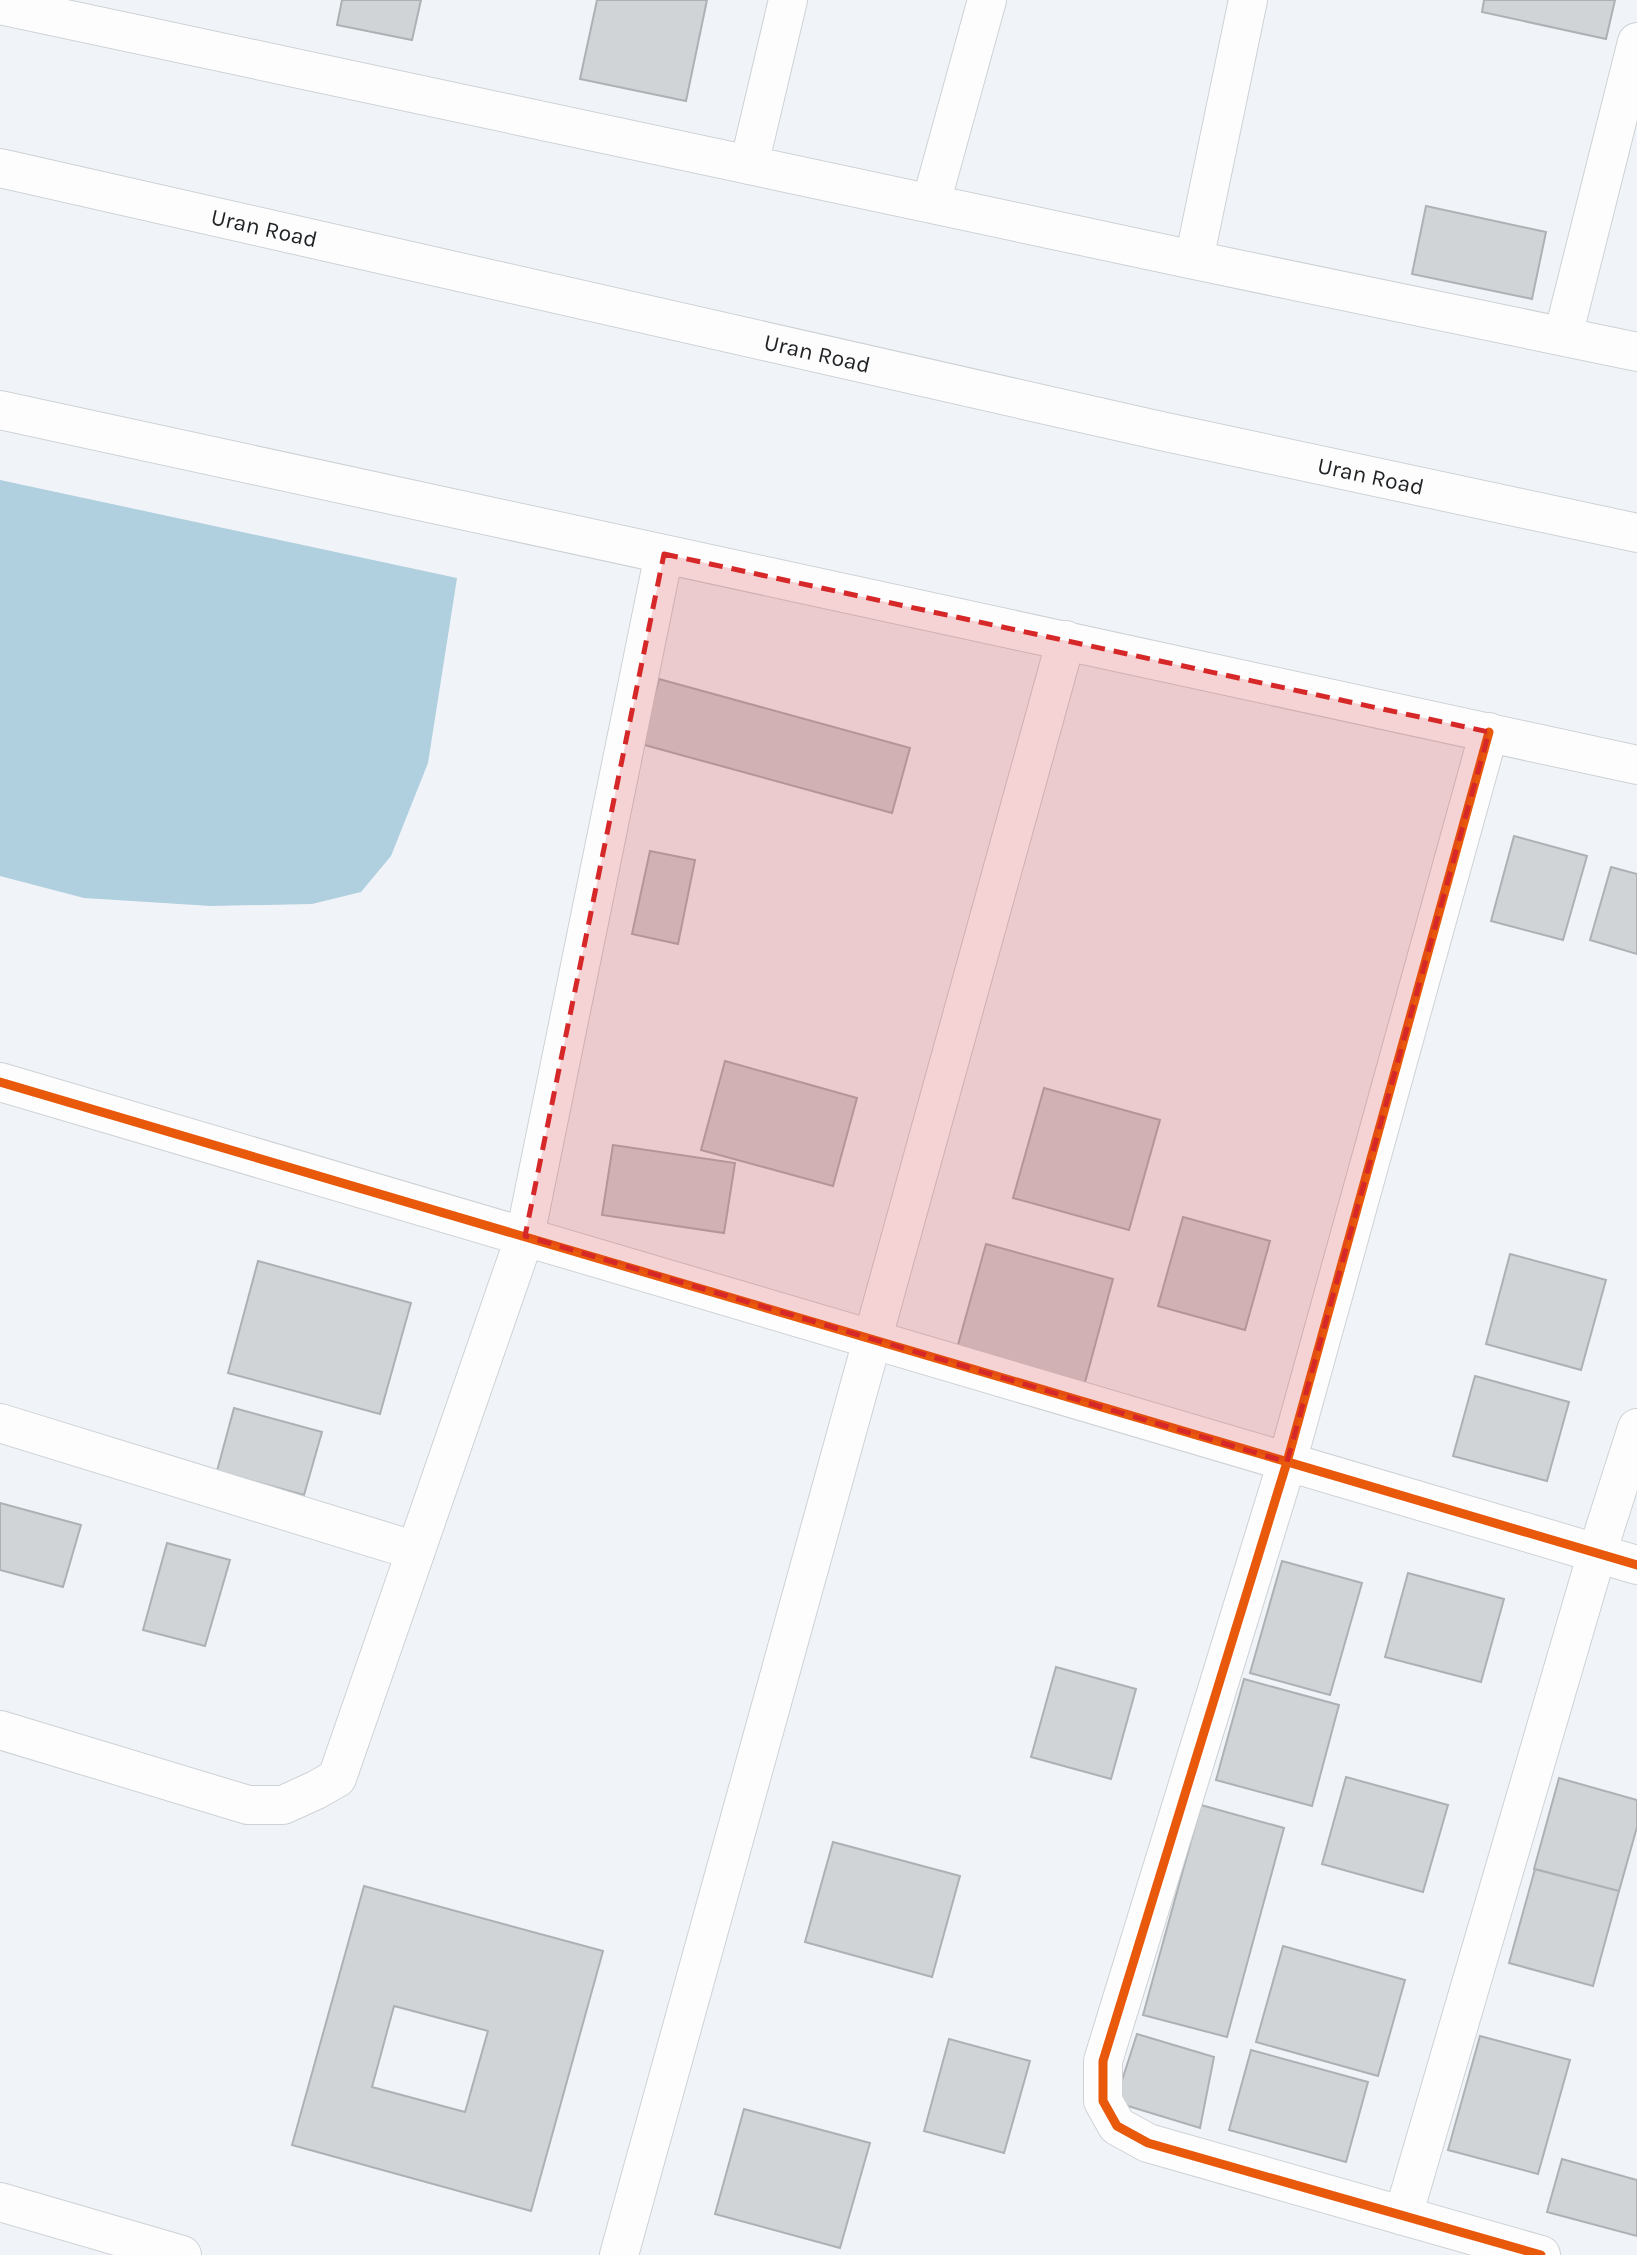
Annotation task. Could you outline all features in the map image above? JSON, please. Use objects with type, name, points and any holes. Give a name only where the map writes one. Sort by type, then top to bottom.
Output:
[{"type":"street","points":[[750,165],[788,0]]},
{"type":"street","points":[[931,204],[987,0]]},
{"type":"street","points":[[1194,260],[1248,0]]},
{"type":"street","points":[[17,5],[931,204],[1637,352]]},
{"type":"street","points":[[1563,335],[1637,41]]},
{"type":"street","name":"Uran Road","points":[[0,168],[1147,428],[1637,533]]},
{"type":"street","points":[[0,410],[1637,765]]},
{"type":"street","points":[[0,1730],[248,1805],[283,1805],[337,1778],[525,1236],[664,554]]},
{"type":"street","points":[[619,2255],[1066,640]]},
{"type":"street","points":[[1489,732],[1287,1462],[1103,2061],[1103,2101],[1116,2126],[1148,2143],[1541,2255]]},
{"type":"street","points":[[0,1082],[1637,1565]]},
{"type":"street","points":[[0,1423],[416,1551]]},
{"type":"street","points":[[1403,2216],[1597,1553],[1637,1428]]},
{"type":"street","points":[[0,2202],[182,2255]]},
{"type":"highlighted area","points":[[664,554],[1489,732],[1287,1462],[525,1236]]},
{"type":"water","points":[[0,480],[457,578],[428,763],[391,856],[361,892],[312,904],[211,906],[84,898],[0,876]]},
{"type":"building","points":[[342,0],[421,0],[412,40],[337,25]]},
{"type":"building","points":[[597,0],[707,0],[686,101],[580,79]]},
{"type":"building","points":[[1484,0],[1615,0],[1606,39],[1482,12]]},
{"type":"building","points":[[1426,206],[1546,232],[1532,299],[1412,274]]},
{"type":"building","points":[[659,679],[910,748],[892,813],[641,744]]},
{"type":"building","points":[[1514,836],[1587,856],[1563,940],[1491,921]]},
{"type":"building","points":[[650,851],[695,860],[678,944],[632,934]]},
{"type":"building","points":[[1611,867],[1637,874],[1637,954],[1590,940]]},
{"type":"building","points":[[725,1061],[857,1098],[833,1186],[701,1150]]},
{"type":"building","points":[[1044,1088],[1160,1120],[1129,1230],[1013,1198]]},
{"type":"building","points":[[613,1145],[735,1163],[724,1233],[602,1215]]},
{"type":"building","points":[[1183,1217],[1270,1241],[1245,1330],[1158,1306]]},
{"type":"building","points":[[986,1244],[1113,1279],[1084,1386],[956,1352]]},
{"type":"building","points":[[1510,1254],[1606,1280],[1581,1370],[1486,1344]]},
{"type":"building","points":[[258,1261],[411,1303],[380,1414],[228,1373]]},
{"type":"building","points":[[1475,1376],[1569,1402],[1547,1481],[1453,1456]]},
{"type":"building","points":[[234,1408],[322,1432],[304,1495],[217,1471]]},
{"type":"building","points":[[0,1503],[81,1525],[63,1587],[0,1570]]},
{"type":"building","points":[[167,1543],[230,1560],[205,1646],[143,1630]]},
{"type":"building","points":[[1282,1561],[1362,1583],[1330,1695],[1250,1673]]},
{"type":"building","points":[[1408,1573],[1504,1599],[1481,1682],[1385,1657]]},
{"type":"building","points":[[1056,1667],[1136,1689],[1111,1779],[1031,1757]]},
{"type":"building","points":[[1244,1679],[1339,1705],[1312,1806],[1216,1780]]},
{"type":"building","points":[[1346,1777],[1448,1805],[1423,1892],[1322,1864]]},
{"type":"building","points":[[1559,1778],[1637,1800],[1637,1827],[1619,1891],[1534,1869]]},
{"type":"building","points":[[1201,1805],[1284,1828],[1227,2037],[1143,2015]]},
{"type":"building","points":[[833,1842],[960,1876],[932,1977],[805,1942]]},
{"type":"building","points":[[1535,1869],[1619,1891],[1593,1986],[1509,1963]]},
{"type":"building","points":[[364,1886],[603,1951],[531,2211],[292,2145]],"holes":[[[394,2006],[488,2031],[465,2112],[372,2087]]]},
{"type":"building","points":[[1283,1946],[1405,1980],[1378,2076],[1256,2042]]},
{"type":"building","points":[[1137,2034],[1214,2057],[1200,2128],[1115,2102]]},
{"type":"building","points":[[1480,2036],[1570,2060],[1538,2174],[1448,2150]]},
{"type":"building","points":[[949,2039],[1030,2061],[1004,2153],[924,2131]]},
{"type":"building","points":[[1251,2050],[1368,2082],[1346,2162],[1229,2130]]},
{"type":"building","points":[[744,2109],[870,2143],[840,2248],[715,2214]]},
{"type":"building","points":[[1562,2159],[1637,2180],[1637,2236],[1547,2212]]},
{"type":"cycle path","points":[[1489,732],[1287,1462],[1103,2061],[1103,2101],[1117,2126],[1148,2143],[1541,2255]]},
{"type":"cycle path","points":[[0,1082],[1637,1565]]}]
